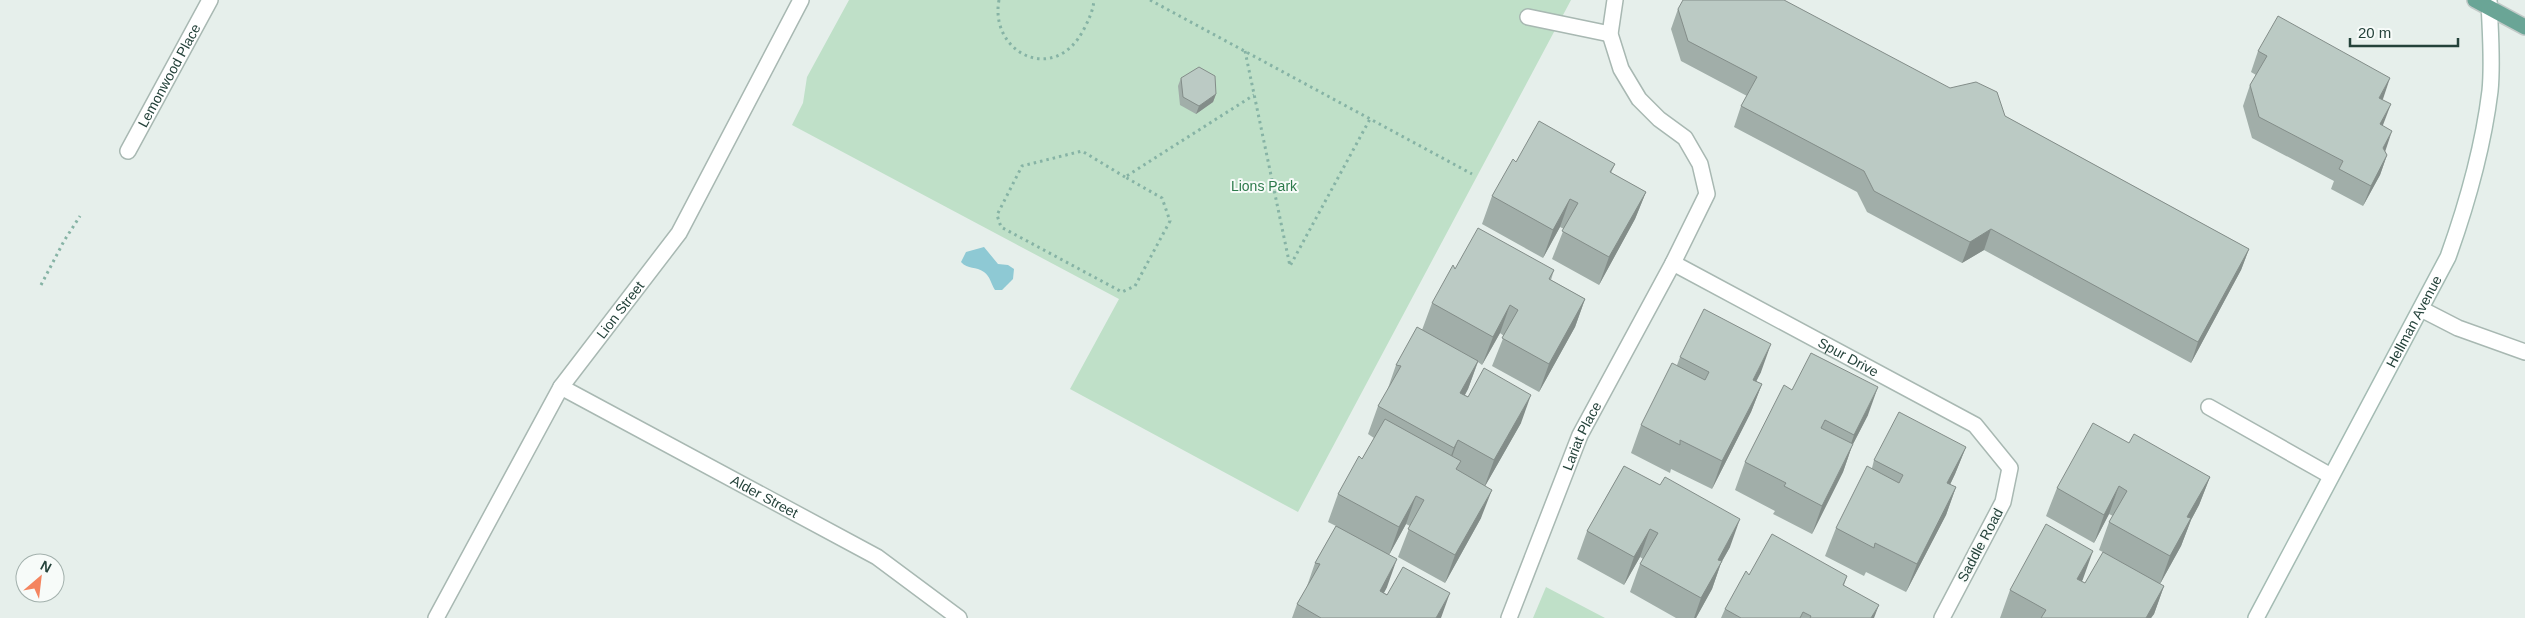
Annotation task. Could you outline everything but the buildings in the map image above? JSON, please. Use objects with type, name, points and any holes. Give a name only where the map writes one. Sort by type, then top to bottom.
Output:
[{"type":"main road","points":[[2475,0],[2489,4],[2525,27]]},
{"type":"street","name":"Lemonwood Place","points":[[128,150],[210,0]]},
{"type":"street","name":"Lion Street","points":[[436,618],[561,387],[680,233],[801,0]]},
{"type":"street","points":[[1528,17],[1610,34],[1614,0]]},
{"type":"street","name":"Hellman Avenue","points":[[2256,618],[2448,257],[2465,208],[2490,89],[2489,4]]},
{"type":"street","name":"Lariat Place","points":[[1509,618],[1580,435],[1673,263],[1707,194],[1700,164],[1684,138],[1659,119],[1639,99],[1621,69],[1610,34]]},
{"type":"street","name":"Spur Drive","points":[[1673,263],[1975,426],[2010,468]]},
{"type":"street","points":[[2421,309],[2458,328],[2525,352]]},
{"type":"street","name":"Alder Street","points":[[561,387],[877,557],[959,618]]},
{"type":"street","points":[[2209,407],[2331,476]]},
{"type":"street","name":"Saddle Road","points":[[1942,618],[2003,502],[2010,468]]},
{"type":"path","points":[[999,0],[998,23],[1005,36],[1026,56],[1041,60],[1068,51],[1077,42],[1093,9],[1094,0]]},
{"type":"path","points":[[1150,0],[1472,174]]},
{"type":"path","points":[[1245,51],[1290,266],[1370,119]]},
{"type":"path","points":[[1125,177],[1254,95]]},
{"type":"path","points":[[1082,151],[1125,177],[1162,198],[1170,221],[1135,286],[1122,292],[1001,227],[997,215],[1022,166],[1082,151]]},
{"type":"path","points":[[41,285],[64,241],[80,216]]},
{"type":"green space","name":"Lions Park","points":[[849,0],[1571,0],[1298,512],[1070,389],[1119,299],[792,125],[803,103],[807,77]]},
{"type":"green space","points":[[1546,587],[1605,618],[1533,618]]},
{"type":"water","points":[[984,247],[998,264],[1008,265],[1014,269],[1013,279],[1002,290],[995,290],[984,272],[966,266],[961,262],[966,252]]}]
